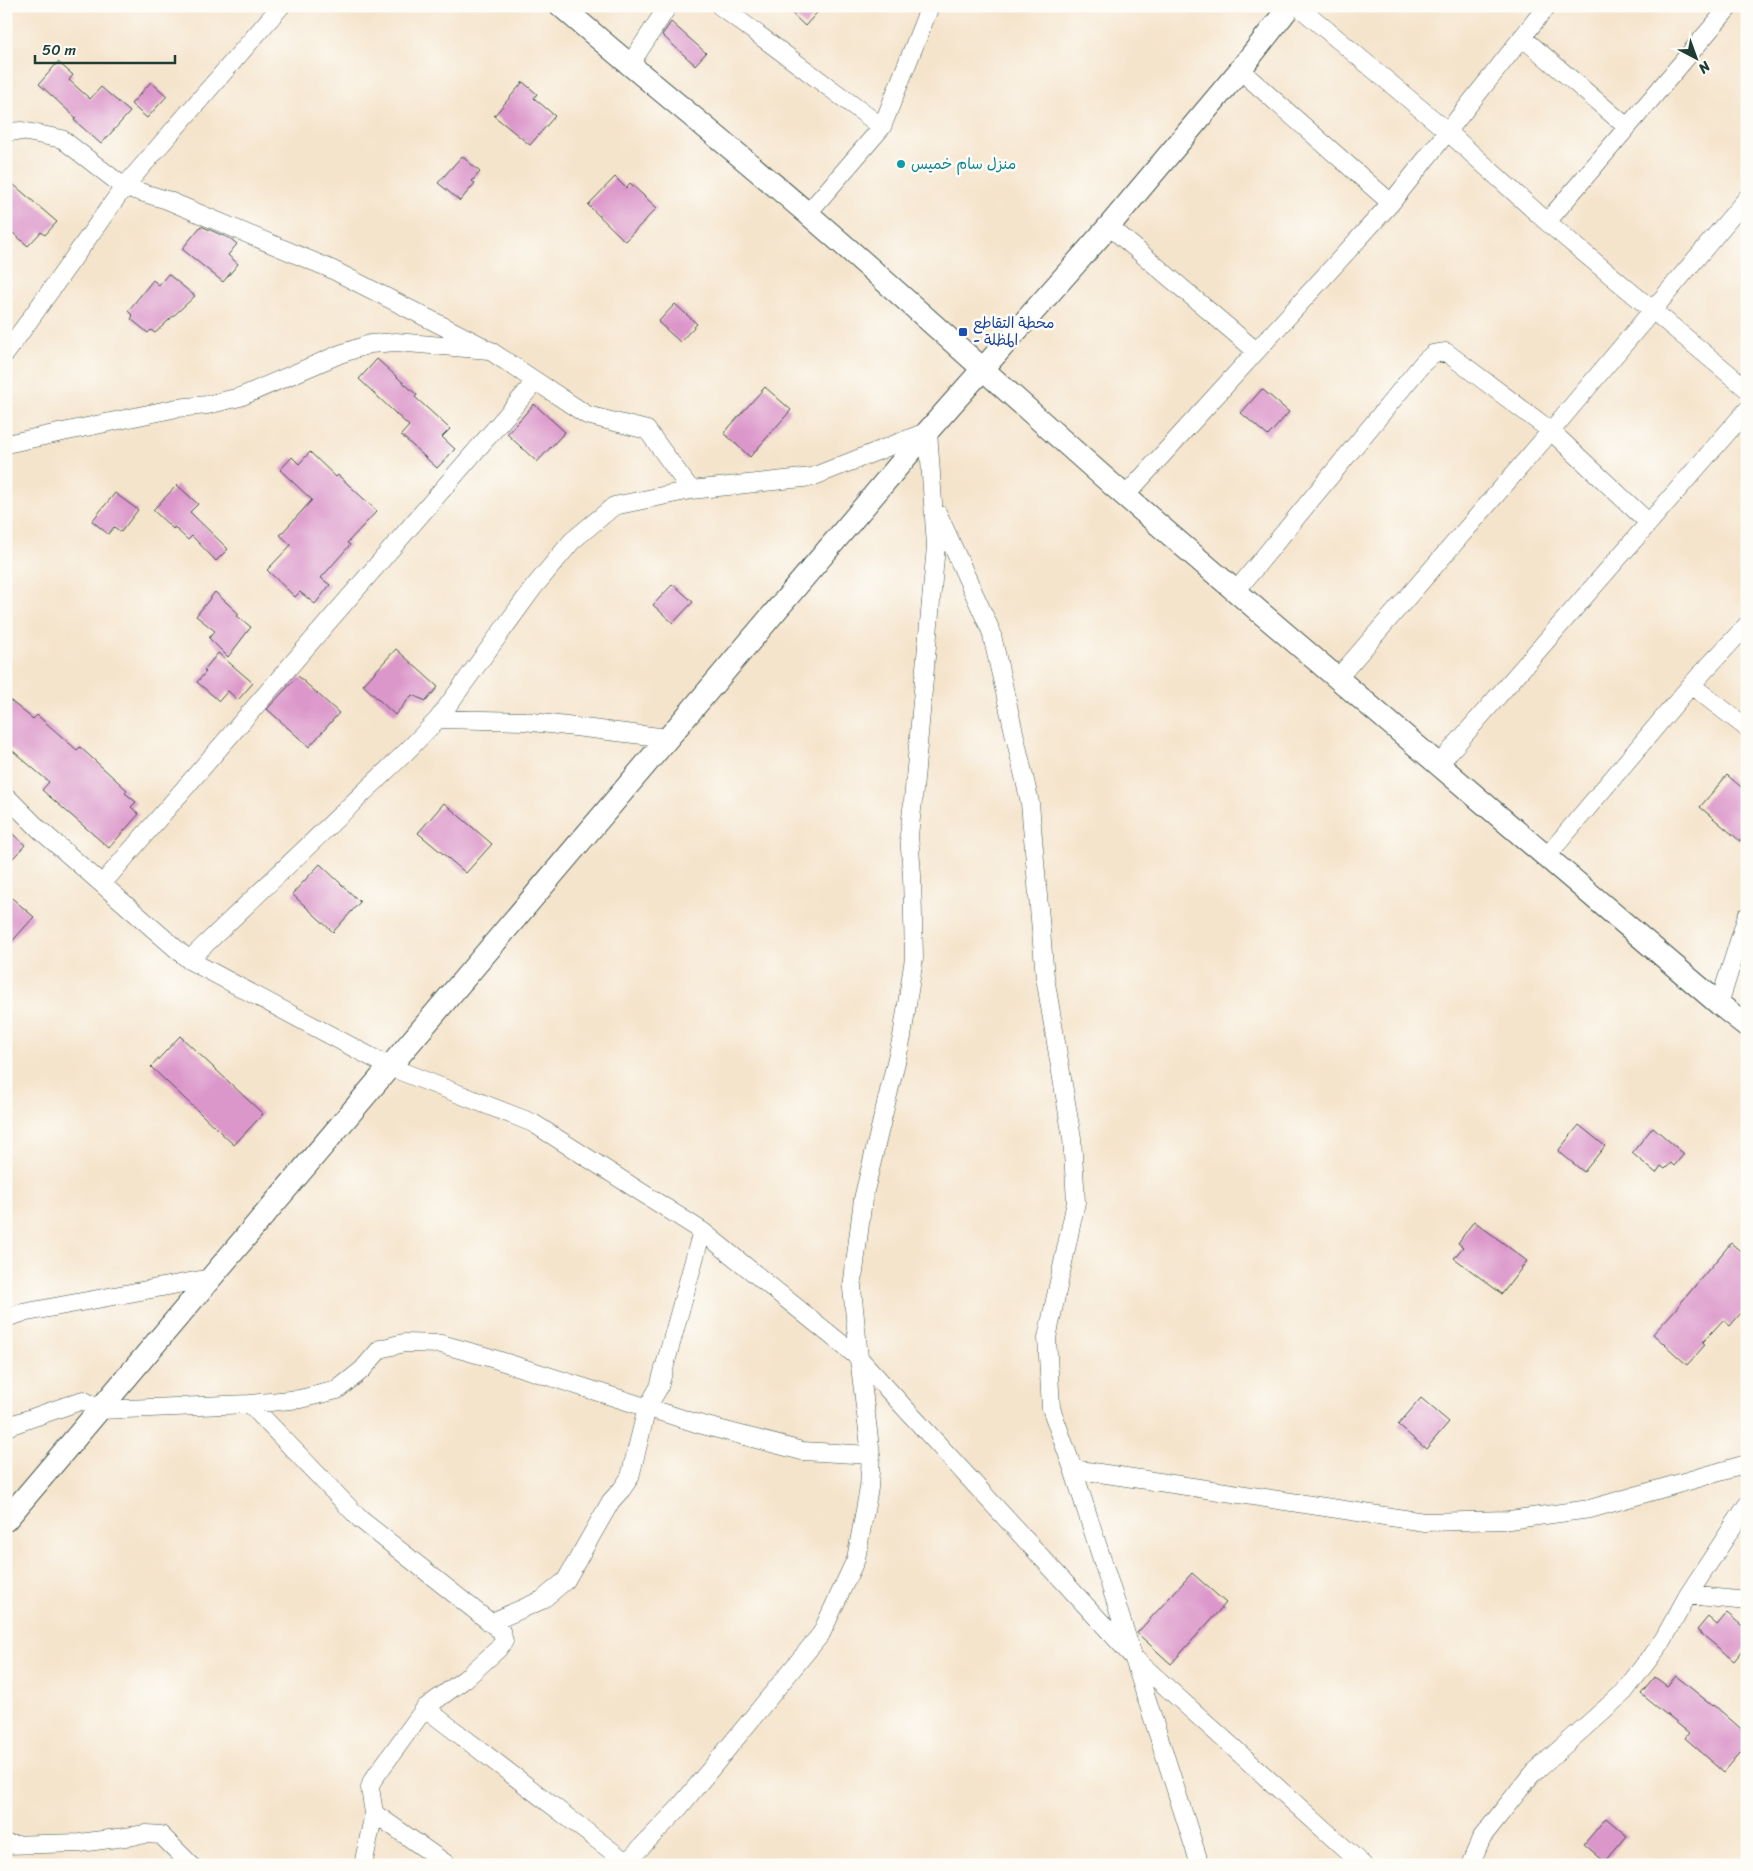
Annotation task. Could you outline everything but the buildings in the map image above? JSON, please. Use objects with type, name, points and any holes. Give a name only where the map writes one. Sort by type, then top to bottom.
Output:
[{"type":"street","points":[[6,353],[124,187],[281,6]]},
{"type":"street","points":[[561,6],[629,66],[808,213],[1125,496],[1337,679],[1747,1026]]},
{"type":"street","points":[[629,66],[668,6]]},
{"type":"street","points":[[720,6],[882,127]]},
{"type":"street","points":[[808,213],[882,127],[930,6]]},
{"type":"street","points":[[6,1520],[928,431],[1109,226],[1240,70],[1290,6]]},
{"type":"street","points":[[1298,6],[1447,131],[1548,222],[1747,389]]},
{"type":"street","points":[[1125,496],[1391,203],[1547,6]]},
{"type":"street","points":[[1548,222],[1730,6]]},
{"type":"street","points":[[1522,37],[1627,127]]},
{"type":"street","points":[[1240,70],[1391,203]]},
{"type":"street","points":[[6,132],[22,131],[62,139],[124,187],[167,200],[331,269],[489,350],[587,415],[647,430],[691,490]]},
{"type":"street","points":[[1337,679],[1551,432],[1747,198]]},
{"type":"street","points":[[1109,226],[1256,351]]},
{"type":"street","points":[[6,444],[177,408],[207,405],[240,397],[340,354],[370,344],[396,342],[489,350]]},
{"type":"street","points":[[1236,591],[1423,363],[1433,354],[1446,352],[1551,432],[1649,523]]},
{"type":"street","points":[[102,884],[536,381]]},
{"type":"street","points":[[1439,764],[1747,410]]},
{"type":"street","points":[[189,960],[438,719],[533,588],[572,541],[614,506],[691,490],[812,477],[928,431]]},
{"type":"street","points":[[425,1708],[625,1863],[678,1808],[821,1634],[856,1559],[869,1488],[871,1455],[852,1288],[863,1199],[902,1037],[914,958],[912,875],[908,835],[913,801],[936,546],[928,431]]},
{"type":"street","points":[[934,505],[991,631],[1030,803],[1045,977],[1072,1138],[1076,1202],[1046,1338],[1051,1408],[1073,1469],[1200,1865]]},
{"type":"street","points":[[1547,856],[1691,685],[1747,625]]},
{"type":"street","points":[[1691,685],[1747,728]]},
{"type":"street","points":[[438,719],[524,721],[668,738]]},
{"type":"street","points":[[6,796],[38,829],[189,960],[390,1068],[533,1123],[702,1231],[859,1358],[1132,1656],[1363,1865]]},
{"type":"street","points":[[1719,1004],[1747,916]]},
{"type":"street","points":[[490,1623],[542,1600],[566,1580],[611,1501],[630,1477],[647,1408],[659,1387],[702,1231]]},
{"type":"street","points":[[6,1318],[22,1313],[211,1278]]},
{"type":"street","points":[[6,1428],[83,1400],[100,1410],[250,1404],[300,1399],[337,1390],[362,1370],[380,1349],[404,1344],[441,1344],[488,1357],[699,1424],[802,1451],[871,1455]]},
{"type":"street","points":[[250,1404],[360,1519],[501,1631],[504,1641],[498,1649],[465,1679],[425,1708],[372,1781],[370,1788],[374,1813],[363,1865]]},
{"type":"street","points":[[1073,1469],[1424,1522],[1509,1520],[1590,1508],[1747,1464]]},
{"type":"street","points":[[1470,1865],[1482,1837],[1530,1775],[1624,1692],[1663,1640],[1688,1595],[1747,1505]]},
{"type":"street","points":[[1688,1595],[1747,1601]]},
{"type":"street","points":[[374,1813],[448,1865]]},
{"type":"street","points":[[6,1845],[80,1843],[147,1834],[161,1835],[191,1865]]},
{"type":"place","name":"منزل سام خميس","points":[[901,164]]},
{"type":"place","name":"محطة التقاطع - المظلة","points":[[963,332]]}]
